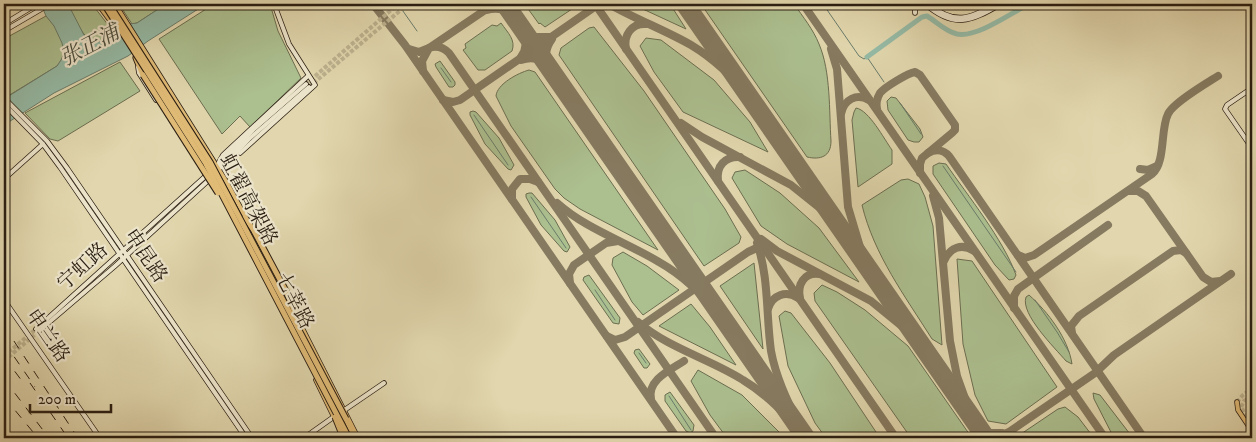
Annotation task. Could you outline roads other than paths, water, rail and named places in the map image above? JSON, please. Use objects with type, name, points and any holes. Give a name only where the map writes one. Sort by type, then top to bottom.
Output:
[{"type":"highway","name":"虹翟高架路","points":[[104,4],[192,140],[235,217],[324,391]]},
{"type":"highway","name":"虹翟高架路","points":[[109,4],[210,162],[357,438]]},
{"type":"highway","points":[[135,56],[143,75],[235,217]]},
{"type":"highway","points":[[245,217],[290,299],[306,342]]},
{"type":"highway","points":[[324,391],[349,438]]},
{"type":"highway","points":[[324,391],[344,438]]},
{"type":"main road","points":[[4,24],[37,4]]},
{"type":"main road","points":[[4,31],[50,4]]},
{"type":"main road","name":"七莘路","points":[[98,4],[119,31],[211,175],[291,328],[344,438]]},
{"type":"main road","name":"七莘路","points":[[115,4],[142,50],[218,168],[300,323],[357,438]]},
{"type":"main road","points":[[274,4],[287,38],[308,76]]},
{"type":"main road","points":[[915,12],[914,6],[919,4],[946,19],[961,21],[978,17],[1001,4]]},
{"type":"main road","points":[[925,4],[934,12]]},
{"type":"main road","points":[[929,4],[947,16],[961,18],[976,14],[995,4]]},
{"type":"main road","points":[[135,56],[139,73],[206,176]]},
{"type":"main road","name":"宁虹路","points":[[308,76],[315,85],[227,165],[218,168],[223,155],[308,76]]},
{"type":"main road","name":"宁虹路","points":[[211,175],[206,176],[38,330],[127,255],[211,175],[218,168],[307,85],[249,140],[218,168]]},
{"type":"main road","points":[[1252,88],[1225,109],[1252,148]]},
{"type":"main road","name":"申昆路","points":[[4,98],[42,144],[246,438]]},
{"type":"main road","name":"申昆路","points":[[4,104],[47,141],[252,438]]},
{"type":"main road","points":[[249,140],[266,130]]},
{"type":"main road","points":[[4,179],[47,141]]},
{"type":"main road","name":"申兰路","points":[[4,300],[100,438]]},
{"type":"main road","points":[[291,328],[300,323]]},
{"type":"main road","points":[[304,438],[384,383]]},
{"type":"main road","points":[[1237,402],[1238,410],[1252,431]]},
{"type":"water","name":"张正浦","points":[[41,4],[68,4],[84,35],[91,40],[100,42],[112,39],[116,32],[129,24],[137,23],[166,4],[206,4],[128,56],[54,93],[4,125],[4,99],[57,66],[63,57],[62,43]]},
{"type":"waterway","points":[[398,4],[417,31]]},
{"type":"waterway","points":[[823,4],[859,56],[864,59],[867,57],[884,82]]},
{"type":"waterway","points":[[867,57],[922,17],[927,16],[953,33],[965,34],[984,29],[1029,4]]},
{"type":"waterway","points":[[441,68],[451,82]]},
{"type":"waterway","points":[[900,103],[921,134]]},
{"type":"waterway","points":[[474,115],[508,165]]},
{"type":"waterway","points":[[943,166],[1016,272]]},
{"type":"waterway","points":[[531,197],[566,248]]},
{"type":"waterway","points":[[595,290],[615,320]]},
{"type":"waterway","points":[[1035,300],[1069,352]]},
{"type":"waterway","points":[[639,353],[646,363]]},
{"type":"waterway","points":[[669,396],[691,430]]},
{"type":"tunnel","points":[[306,84],[398,4]]},
{"type":"tunnel","points":[[309,87],[408,4]]},
{"type":"tunnel","points":[[4,356],[36,329]]},
{"type":"tunnel","points":[[4,361],[39,331]]},
{"type":"tunnel","points":[[1237,402],[1252,388]]},
{"type":"tunnel","points":[[1252,396],[1244,401],[1241,407],[1252,426]]},
{"type":"railway","points":[[4,326],[78,438]]},
{"type":"railway","points":[[4,342],[35,387]]},
{"type":"railway","points":[[4,357],[22,381]]},
{"type":"railway","points":[[4,379],[49,438]]},
{"type":"railway","points":[[30,383],[68,438]]},
{"type":"railway","points":[[4,397],[38,438]]}]
